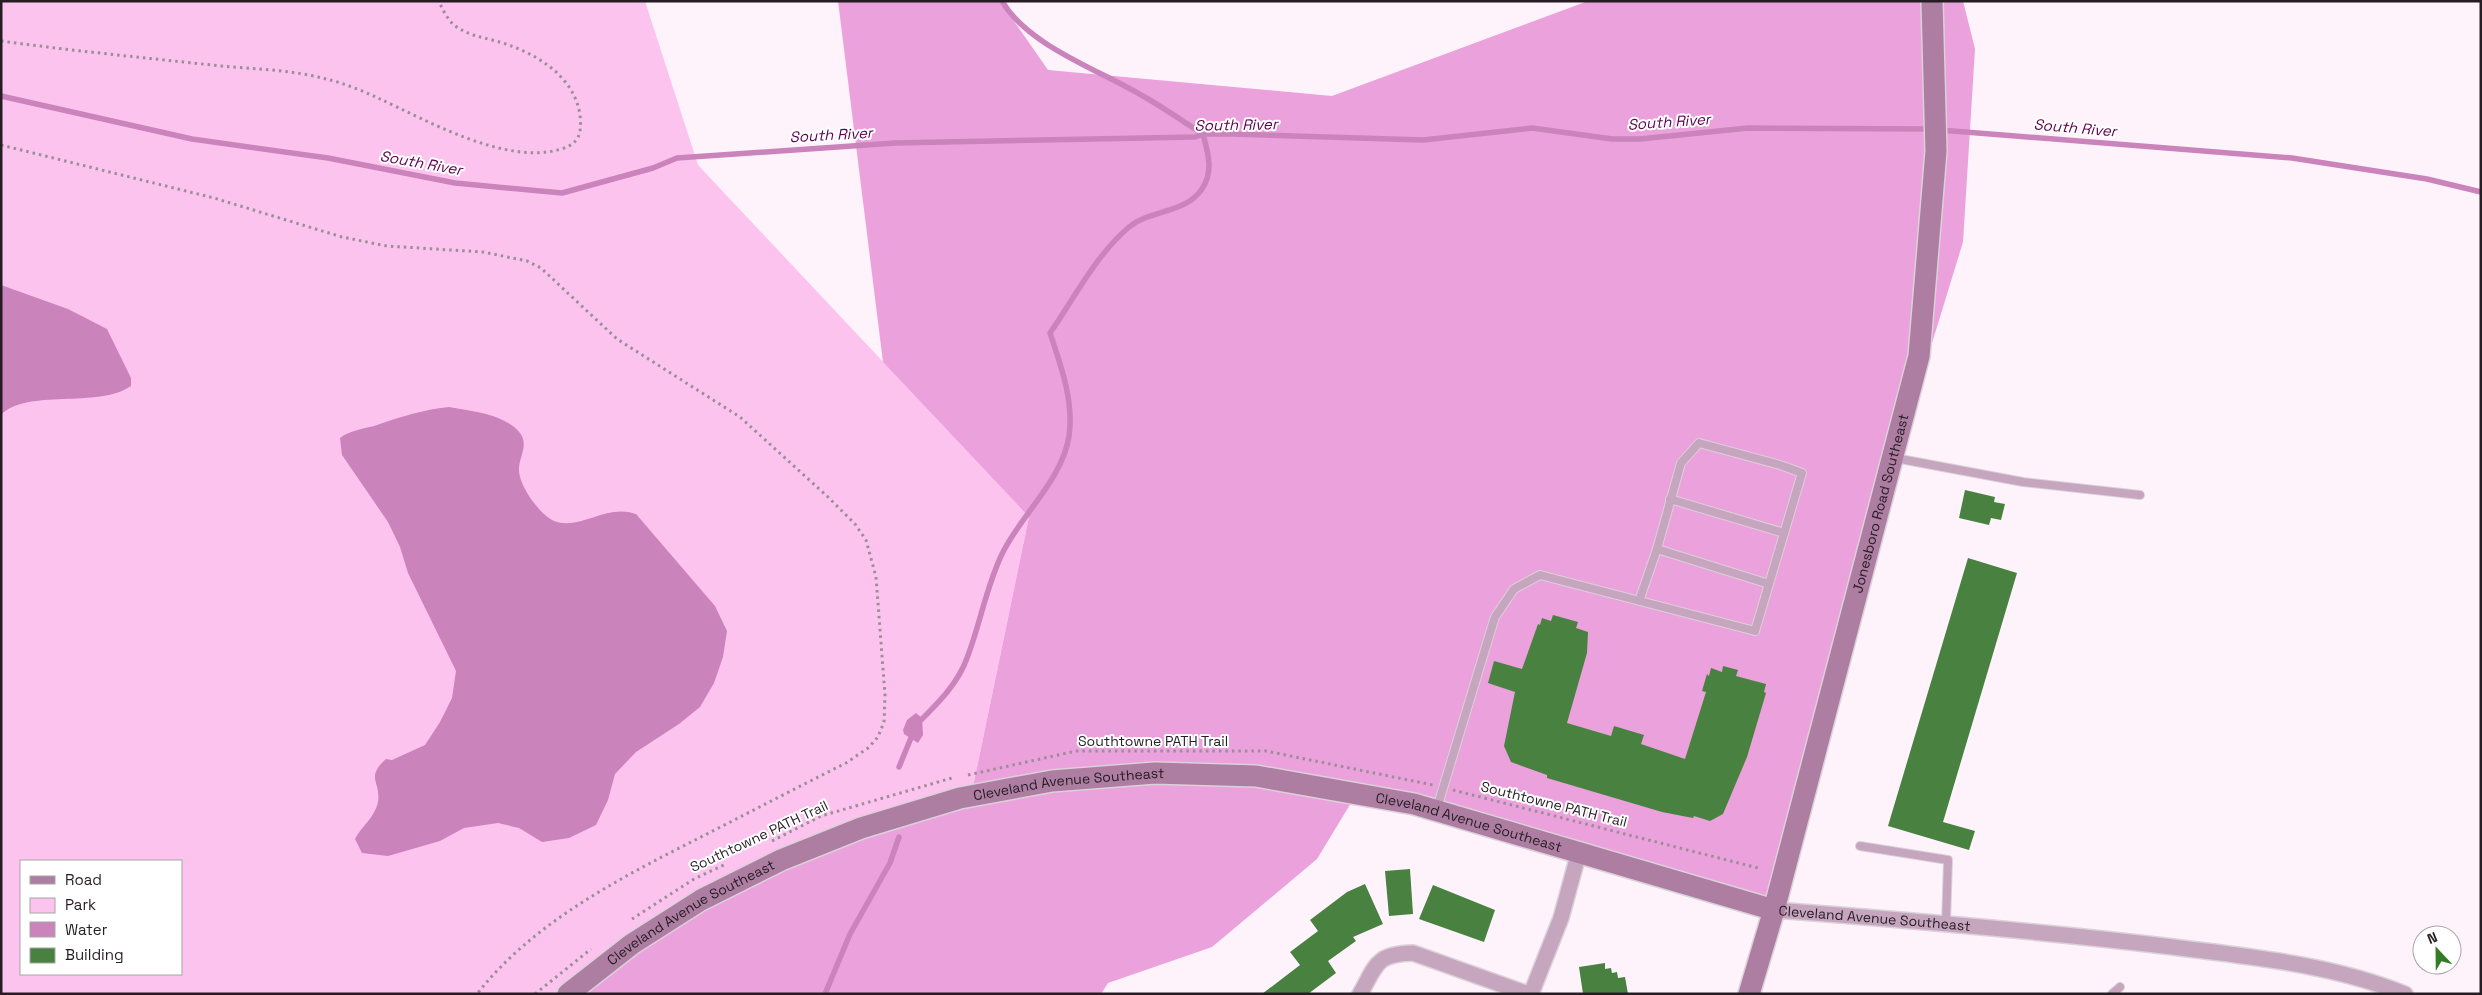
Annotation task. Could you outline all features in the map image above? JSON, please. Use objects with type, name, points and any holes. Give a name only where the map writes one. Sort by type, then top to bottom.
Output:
[{"type":"main road","name":"Jonesboro Road Southeast","points":[[1749,994],[1774,910],[1919,356],[1936,151],[1934,2]]},
{"type":"main road","name":"Cleveland Avenue Southeast","points":[[568,994],[632,944],[701,900],[781,860],[861,828],[960,798],[1052,781],[1155,773],[1256,776],[1414,804],[1774,910]]},
{"type":"street","points":[[1360,994],[1380,960],[1395,954],[1413,953],[1530,994],[1561,918],[1579,852]]},
{"type":"street","name":"Cleveland Avenue Southeast","points":[[1774,910],[2056,932],[2291,962],[2380,984],[2405,994]]},
{"type":"lane","points":[[1436,810],[1495,616],[1514,589],[1540,576],[1755,631],[1802,473],[1780,465],[1699,443],[1681,463],[1657,549],[1639,601]]},
{"type":"lane","points":[[1893,458],[2024,482],[2140,495]]},
{"type":"lane","points":[[1670,499],[1784,533]]},
{"type":"lane","points":[[1657,549],[1769,584]]},
{"type":"lane","points":[[1860,846],[1948,860],[1946,923]]},
{"type":"lane","points":[[2112,994],[2120,987]]},
{"type":"path","points":[[1,41],[326,78],[379,98],[435,126],[500,148],[531,154],[551,152],[573,146],[579,136],[580,116],[574,97],[563,78],[526,52],[497,41],[471,35],[453,24],[439,1]]},
{"type":"path","points":[[1,145],[214,198],[342,237],[387,246],[483,252],[527,261],[541,268],[617,339],[740,417],[828,497],[855,524],[866,540],[876,577],[885,695],[884,722],[878,737],[868,748],[846,763],[636,870],[594,894],[528,942],[477,994]]},
{"type":"path","name":"Southtowne PATH Trail","points":[[770,842],[821,816],[932,782],[1076,751],[1266,751],[1443,787],[1758,868]]},
{"type":"path","name":"Southtowne PATH Trail","points":[[630,920],[694,879],[728,863]]},
{"type":"path","points":[[534,994],[596,946]]},
{"type":"green space","points":[[1,1],[645,1],[698,165],[1029,517],[969,806],[579,994],[1,994]]},
{"type":"shaded area","points":[[838,1],[1000,1],[1048,70],[1332,96],[1588,1],[1963,1],[1975,49],[1963,242],[1859,581],[1779,902],[1427,803],[1351,803],[1317,859],[1212,947],[1108,983],[1101,994],[579,994],[638,941],[829,840],[969,806],[1029,517],[883,362]]},
{"type":"water","points":[[1,285],[68,309],[107,329],[131,378],[131,386],[117,393],[100,396],[28,402],[13,407],[1,415]]},
{"type":"water","points":[[449,407],[497,417],[506,421],[520,433],[524,442],[519,464],[522,483],[531,499],[548,518],[564,523],[574,523],[614,512],[636,514],[715,606],[727,631],[723,657],[714,683],[700,707],[679,724],[636,752],[615,774],[608,800],[596,825],[569,838],[542,842],[519,828],[498,823],[464,828],[440,841],[388,856],[362,853],[355,839],[371,817],[378,802],[378,789],[375,780],[376,771],[386,759],[392,760],[425,745],[440,722],[452,698],[456,671],[408,573],[400,547],[388,522],[342,455],[340,438],[353,431],[404,416]]},
{"type":"water","points":[[916,713],[922,718],[923,735],[918,743],[904,734],[903,730],[907,720]]},
{"type":"building","points":[[1965,490],[1995,497],[1994,502],[2005,504],[2001,520],[1991,518],[1989,525],[1959,518]]},
{"type":"building","points":[[1968,558],[2017,573],[1943,822],[1975,831],[1969,850],[1888,826]]},
{"type":"building","points":[[1553,615],[1578,622],[1576,628],[1588,632],[1587,653],[1567,723],[1611,736],[1614,726],[1644,735],[1641,744],[1685,759],[1706,692],[1702,691],[1707,674],[1709,676],[1711,668],[1722,672],[1723,666],[1738,670],[1736,676],[1766,684],[1764,692],[1766,693],[1747,757],[1723,814],[1710,821],[1694,816],[1693,818],[1662,812],[1547,778],[1547,775],[1511,762],[1504,746],[1515,692],[1488,683],[1494,661],[1522,669],[1538,624],[1540,625],[1542,618],[1551,621]]},
{"type":"building","points":[[1410,869],[1413,914],[1389,916],[1385,871]]},
{"type":"building","points":[[1365,884],[1383,924],[1353,937],[1356,941],[1328,961],[1336,973],[1308,994],[1262,994],[1300,965],[1290,952],[1318,931],[1310,920],[1347,892]]},
{"type":"building","points":[[1433,885],[1495,910],[1484,942],[1419,919]]},
{"type":"building","points":[[1605,963],[1605,969],[1611,968],[1612,973],[1617,972],[1618,978],[1625,977],[1628,994],[1583,994],[1579,967]]},
{"type":"waterway","points":[[917,724],[946,694],[963,668],[1002,554],[1050,482],[1065,452],[1069,436],[1070,410],[1066,384],[1050,333],[1086,277],[1117,238],[1138,221],[1187,203],[1202,189],[1209,169],[1203,134],[1149,100],[1046,43],[1028,31],[1013,17],[1002,1]]},
{"type":"waterway","name":"South River","points":[[1,96],[192,139],[328,158],[455,183],[562,193],[653,168],[677,158],[895,143],[1195,137],[1203,134],[1423,140],[1532,128],[1612,139],[1640,139],[1748,128],[1930,129]]},
{"type":"waterway","name":"South River","points":[[1940,130],[2292,158],[2427,179],[2481,192]]},
{"type":"waterway","points":[[899,767],[913,733]]},
{"type":"waterway","points":[[825,994],[850,934],[890,863],[899,837]]}]
